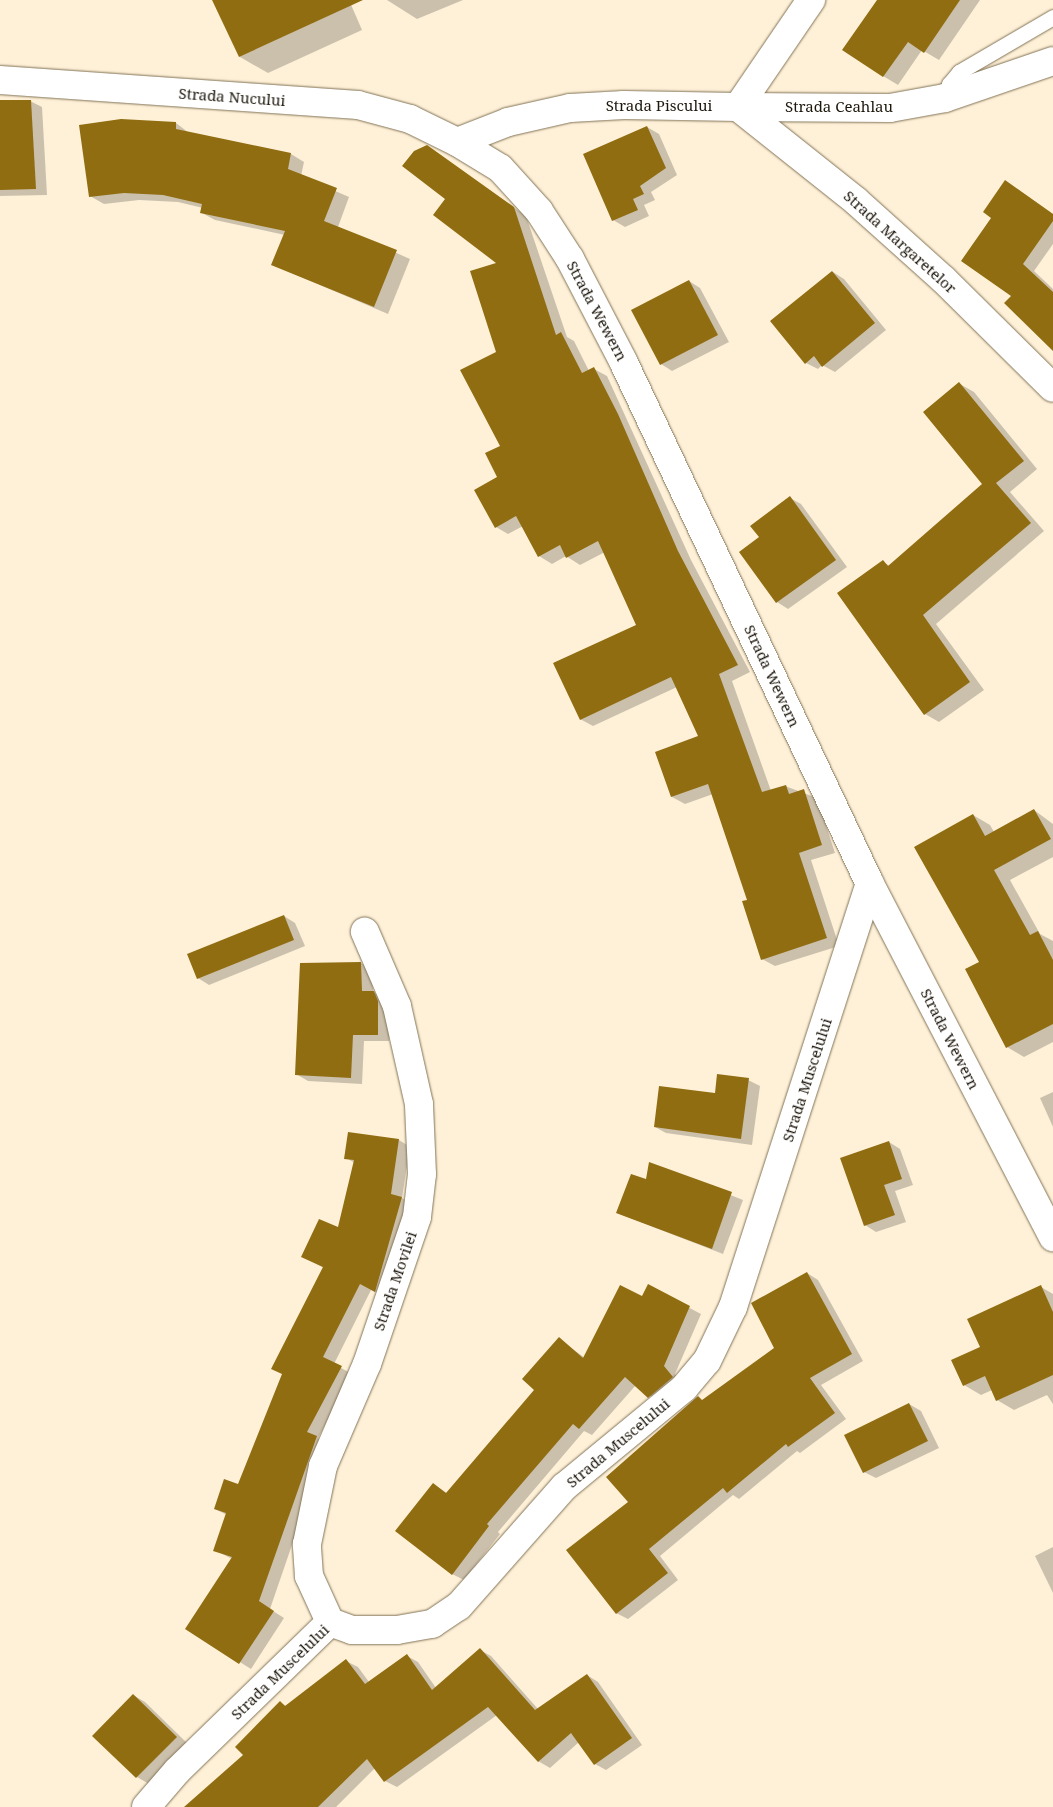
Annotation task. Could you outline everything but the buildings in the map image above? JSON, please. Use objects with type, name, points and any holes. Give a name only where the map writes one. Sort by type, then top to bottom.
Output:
[{"type":"street","points":[[738,107],[811,0]]},
{"type":"street","name":"Strada Ceahlau","points":[[738,107],[890,108],[945,98],[1053,62]]},
{"type":"street","name":"Strada Nucului","points":[[0,80],[358,106],[410,119],[458,142]]},
{"type":"street","name":"Strada Piscului","points":[[458,142],[508,122],[570,108],[624,105],[738,107]]},
{"type":"street","name":"Strada Margaretelor","points":[[738,107],[863,207],[944,280],[1053,388]]},
{"type":"street","name":"Strada Wewern","points":[[458,142],[500,168],[539,211],[570,259],[623,361],[870,884],[1053,1238]]},
{"type":"street","name":"Strada Muscelului","points":[[146,1807],[177,1771],[330,1622],[352,1630],[397,1630],[432,1624],[460,1606],[564,1487],[684,1388],[707,1361],[733,1307],[870,884]]},
{"type":"street","name":"Strada Movilei","points":[[330,1622],[309,1576],[307,1544],[322,1466],[367,1364],[417,1217],[422,1174],[419,1104],[397,1006],[366,932]]},
{"type":"lane","points":[[945,98],[949,84],[959,72],[1053,17]]}]
